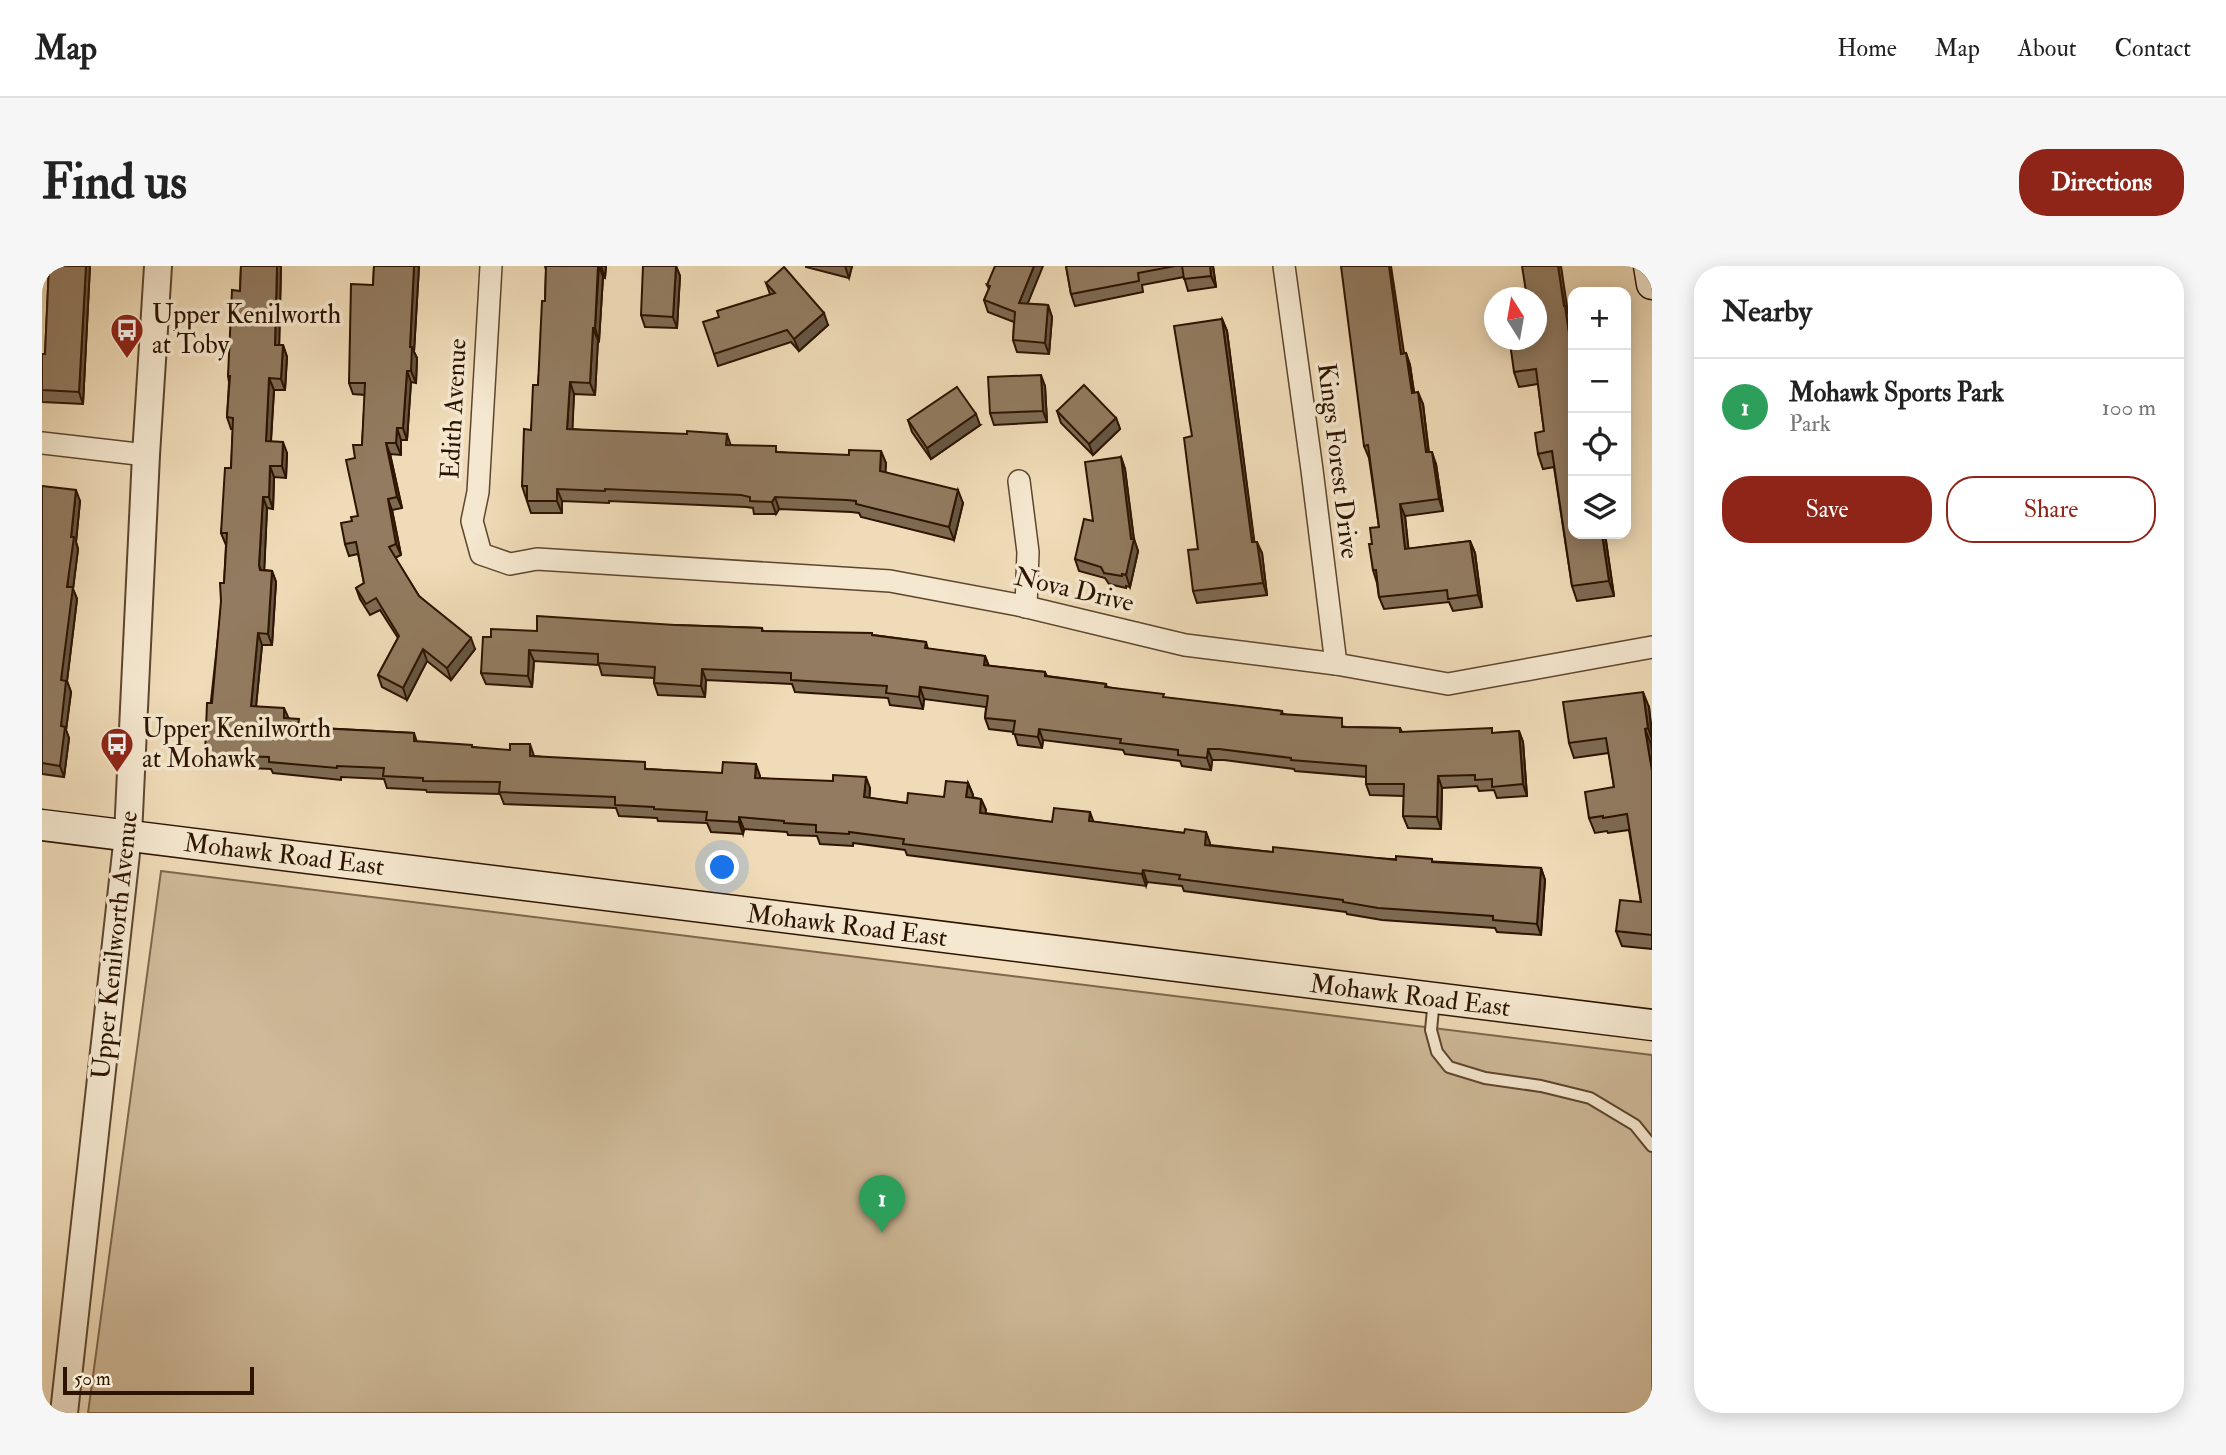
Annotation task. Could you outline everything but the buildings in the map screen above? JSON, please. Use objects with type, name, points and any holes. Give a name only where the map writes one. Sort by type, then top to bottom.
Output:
[{"type":"main road","points":[[1649,266],[1652,284]]},
{"type":"main road","name":"Mohawk Road East","points":[[42,825],[1652,1025]]},
{"type":"street","name":"Upper Kenilworth Avenue","points":[[64,1413],[128,835],[158,266]]},
{"type":"street","name":"Edith Avenue","points":[[481,554],[472,520],[478,492],[491,266]]},
{"type":"street","name":"Kings Forest Drive","points":[[1283,266],[1336,664]]},
{"type":"street","points":[[42,443],[146,455]]},
{"type":"street","points":[[1019,481],[1028,552],[1026,607]]},
{"type":"street","name":"Nova Drive","points":[[481,554],[510,564],[537,559],[890,581],[1026,607],[1185,645],[1336,664],[1448,684],[1652,648]]},
{"type":"lane","points":[[1434,999],[1432,1030],[1437,1052],[1449,1067],[1485,1078],[1541,1086],[1590,1098],[1635,1125],[1652,1146]]},
{"type":"shaded area","points":[[161,871],[1652,1055],[1652,1413],[88,1413]]},
{"type":"place","name":"Upper Kenilworth at Toby","points":[[127,360]]},
{"type":"place","name":"Upper Kenilworth at Mohawk","points":[[117,774]]},
{"type":"place","name":"Mohawk Sports Park","points":[[882,1233]]}]
